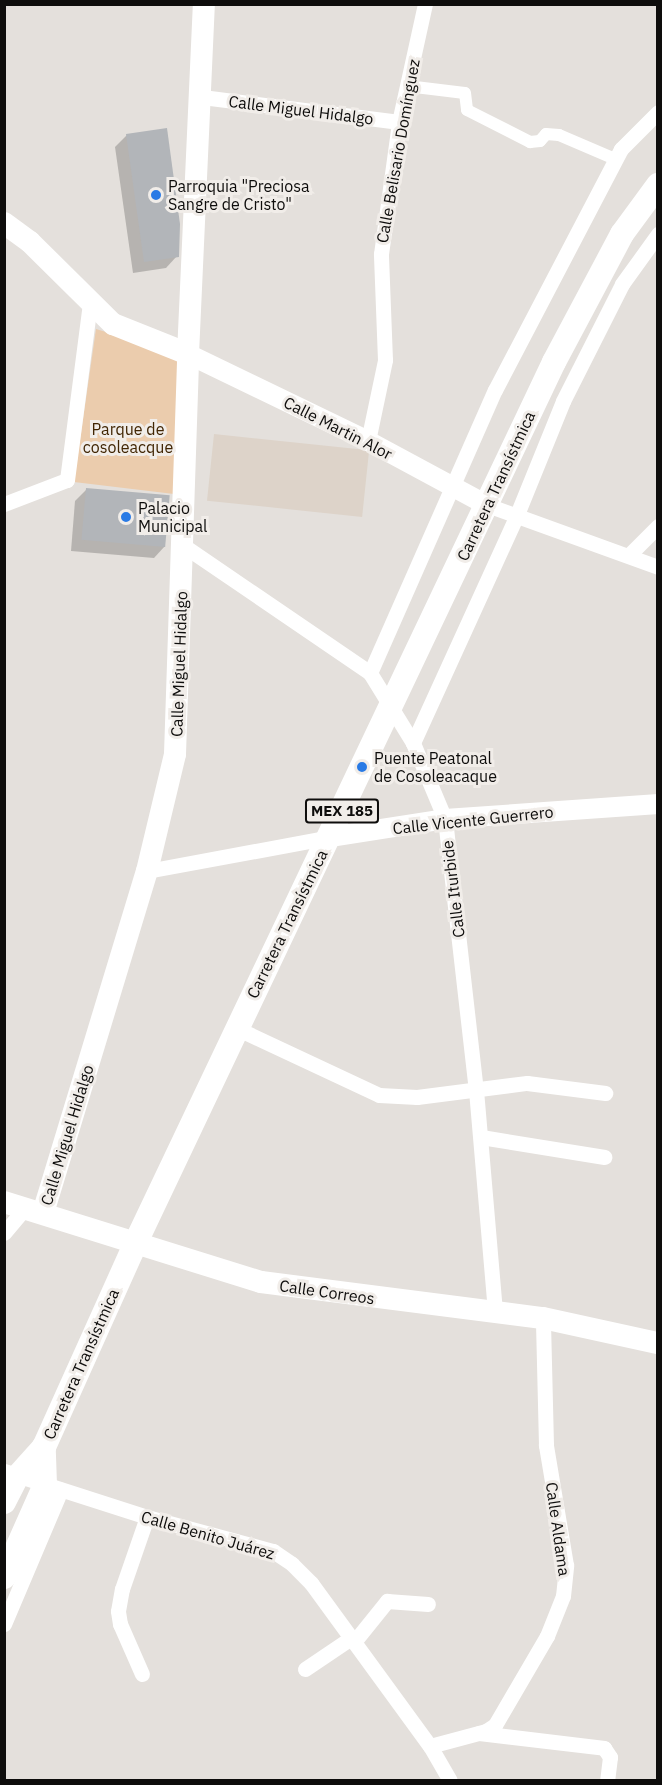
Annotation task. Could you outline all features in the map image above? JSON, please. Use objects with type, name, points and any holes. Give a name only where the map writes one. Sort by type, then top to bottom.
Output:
[{"type":"main road","name":"Calle Miguel Hidalgo","points":[[24,1208],[147,871],[175,754],[184,546],[188,354],[202,97],[204,4]]},
{"type":"main road","name":"Carretera Transístmica","points":[[4,1502],[11,1474],[44,1447],[236,1028],[330,837],[580,313],[622,234],[657,185]]},
{"type":"main road","points":[[4,223],[30,242],[113,324],[188,354]]},
{"type":"main road","name":"Calle Correos","points":[[24,1208],[261,1282],[543,1318],[657,1343]]},
{"type":"main road","name":"Carretera Transístmica","points":[[4,1577],[53,1487],[44,1447]]},
{"type":"street","name":"Calle Belisario Domínguez","points":[[368,441],[385,360],[381,254],[399,122],[425,4]]},
{"type":"street","points":[[407,86],[465,93],[467,110],[531,142],[540,141],[546,134],[559,135],[615,159]]},
{"type":"street","name":"Calle Miguel Hidalgo","points":[[202,97],[399,122]]},
{"type":"street","points":[[370,673],[495,390],[615,159],[657,112]]},
{"type":"street","points":[[413,743],[516,517],[563,401],[622,284],[657,234]]},
{"type":"street","points":[[4,504],[67,480],[90,303]]},
{"type":"street","name":"Calle Martin Alor","points":[[188,354],[368,441],[451,489],[487,505]]},
{"type":"street","points":[[487,505],[657,567]]},
{"type":"street","points":[[629,555],[657,526]]},
{"type":"street","name":"Calle Iturbide","points":[[184,546],[370,673],[392,703],[413,743],[446,819],[481,1137],[495,1313]]},
{"type":"street","name":"Calle Vicente Guerrero","points":[[147,871],[330,837],[446,819],[657,804]]},
{"type":"street","points":[[236,1028],[379,1095],[417,1097],[546,1083],[605,1093]]},
{"type":"street","points":[[481,1137],[604,1157]]},
{"type":"street","points":[[4,1233],[24,1208]]},
{"type":"street","name":"Calle Aldama","points":[[430,1746],[479,1734],[495,1725],[547,1636],[566,1582],[546,1445],[543,1318]]},
{"type":"street","name":"Calle Benito Juárez","points":[[11,1474],[147,1517],[273,1551],[311,1583],[430,1746],[450,1780]]},
{"type":"street","points":[[4,1624],[53,1487]]},
{"type":"street","points":[[142,1674],[120,1624],[118,1611],[122,1588],[147,1517]]},
{"type":"street","points":[[305,1670],[352,1640],[387,1601],[428,1604]]},
{"type":"street","points":[[479,1734],[604,1748],[610,1757],[607,1780]]},
{"type":"shaded area","points":[[214,434],[369,450],[362,517],[207,501]]},
{"type":"green space","name":"Parque de cosoleacque","points":[[96,329],[181,355],[174,494],[74,482]]},
{"type":"building","name":"Parroquia \"Preciosa Sangre de Cristo\"","points":[[167,128],[180,224],[179,257],[144,262],[126,134]]},
{"type":"building","name":"Palacio Municipal","points":[[86,488],[170,495],[165,547],[81,540]]},
{"type":"place","name":"Parroquia \"Preciosa Sangre de Cristo\"","points":[[156,195]]},
{"type":"place","name":"Palacio Municipal","points":[[126,517]]},
{"type":"place","name":"Puente Peatonal de Cosoleacaque","points":[[362,767]]}]
